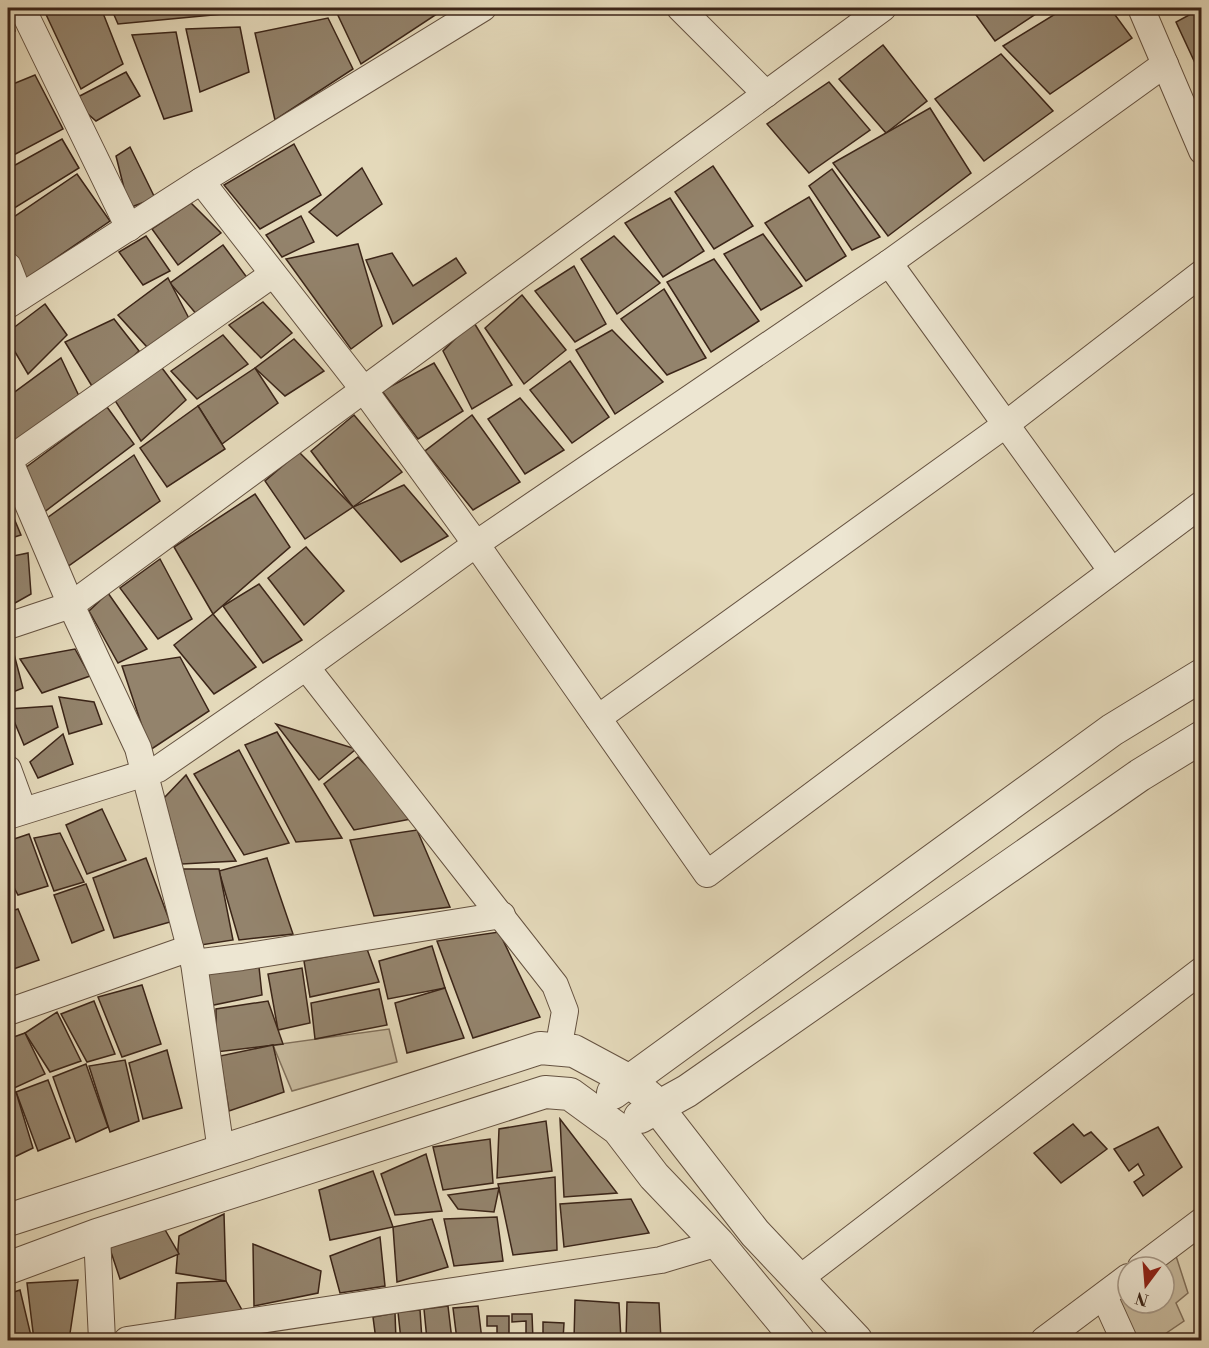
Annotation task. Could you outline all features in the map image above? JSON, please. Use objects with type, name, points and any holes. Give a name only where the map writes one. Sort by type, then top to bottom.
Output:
[{"type":"street","points":[[22,8],[129,228]]},
{"type":"street","points":[[8,266],[14,301],[201,181],[483,8]]},
{"type":"street","points":[[680,8],[766,94]]},
{"type":"street","points":[[8,626],[71,605],[883,8]]},
{"type":"street","points":[[1142,8],[1202,151]]},
{"type":"street","points":[[8,769],[15,813],[158,769],[306,667],[476,544],[889,262],[1166,64]]},
{"type":"street","points":[[201,181],[364,390],[476,544],[707,874],[1202,504]]},
{"type":"street","points":[[889,262],[1111,570]]},
{"type":"street","points":[[598,718],[1005,425],[1202,273]]},
{"type":"street","points":[[221,1150],[192,956],[138,748],[71,605],[8,459],[273,274]]},
{"type":"street","points":[[306,667],[555,984],[565,1011],[558,1050]]},
{"type":"street","points":[[594,1110],[628,1080],[1112,730],[1202,675]]},
{"type":"street","points":[[618,1129],[687,1090],[1140,775],[1202,737]]},
{"type":"street","points":[[8,1012],[192,956],[242,957],[502,915]]},
{"type":"street","points":[[799,1279],[1202,970]]},
{"type":"street","points":[[8,1220],[540,1048],[574,1051],[628,1080],[657,1108],[754,1233],[856,1341]]},
{"type":"street","points":[[8,1268],[97,1235],[545,1092],[570,1094],[618,1129],[654,1176],[718,1243],[798,1341]]},
{"type":"street","points":[[162,1169],[173,1211]]},
{"type":"street","points":[[1157,1255],[1202,1221]]},
{"type":"street","points":[[97,1235],[102,1341]]},
{"type":"street","points":[[127,1341],[661,1260],[718,1243]]},
{"type":"street","points":[[1044,1341],[1116,1286]]},
{"type":"street","points":[[1104,1296],[1124,1341]]},
{"type":"shaded area","points":[[389,1029],[397,1062],[292,1091],[273,1045]]},
{"type":"shaded area","points":[[1176,1256],[1188,1293],[1176,1303]]},
{"type":"shaded area","points":[[1176,1303],[1184,1321],[1156,1340],[1137,1340],[1124,1315],[1176,1315]]},
{"type":"building","points":[[43,8],[101,8],[123,64],[81,89]]},
{"type":"building","points":[[111,8],[244,8],[244,12],[118,24]]},
{"type":"building","points":[[446,8],[361,64],[335,9]]},
{"type":"building","points":[[971,8],[1045,8],[995,41]]},
{"type":"building","points":[[1065,8],[1110,8],[1132,38],[1050,94],[1003,46]]},
{"type":"building","points":[[1202,8],[1202,78],[1176,22]]},
{"type":"building","points":[[8,9],[15,31],[8,34]]},
{"type":"building","points":[[328,18],[353,69],[275,120],[255,33]]},
{"type":"building","points":[[240,27],[249,72],[200,92],[186,29]]},
{"type":"building","points":[[176,32],[192,111],[164,119],[132,35]]},
{"type":"building","points":[[883,45],[927,101],[886,133],[839,79]]},
{"type":"building","points":[[1001,54],[1053,111],[984,161],[935,99]]},
{"type":"building","points":[[126,72],[140,96],[96,121],[72,100]]},
{"type":"building","points":[[35,75],[63,129],[8,158],[8,86]]},
{"type":"building","points":[[829,82],[870,130],[809,173],[767,124]]},
{"type":"building","points":[[930,108],[971,173],[888,236],[833,163]]},
{"type":"building","points":[[62,139],[79,168],[8,212],[8,169]]},
{"type":"building","points":[[294,144],[321,195],[260,229],[224,185]]},
{"type":"building","points":[[130,147],[155,198],[129,208],[116,156]]},
{"type":"building","points":[[713,166],[753,226],[714,249],[675,192]]},
{"type":"building","points":[[362,168],[382,204],[337,236],[309,212]]},
{"type":"building","points":[[832,169],[880,237],[852,250],[809,186]]},
{"type":"building","points":[[77,174],[110,221],[24,280],[8,240],[8,221]]},
{"type":"building","points":[[809,197],[846,256],[806,281],[765,223]]},
{"type":"building","points":[[670,198],[704,251],[663,277],[625,223]]},
{"type":"building","points":[[191,203],[221,233],[178,265],[152,229]]},
{"type":"building","points":[[301,216],[314,242],[282,257],[266,235]]},
{"type":"building","points":[[763,234],[802,286],[761,310],[724,254]]},
{"type":"building","points":[[146,236],[170,271],[143,285],[119,252]]},
{"type":"building","points":[[614,236],[660,283],[617,314],[581,259]]},
{"type":"building","points":[[358,244],[382,326],[351,349],[286,259]]},
{"type":"building","points":[[223,245],[251,283],[198,316],[170,283]]},
{"type":"building","points":[[392,253],[413,286],[456,258],[466,273],[393,324],[366,260]]},
{"type":"building","points":[[714,259],[759,321],[711,352],[667,282]]},
{"type":"building","points":[[574,266],[606,324],[575,342],[535,291]]},
{"type":"building","points":[[168,278],[194,328],[147,347],[118,315]]},
{"type":"building","points":[[664,289],[706,358],[667,375],[621,319]]},
{"type":"building","points":[[522,295],[566,350],[524,384],[485,328]]},
{"type":"building","points":[[263,302],[292,333],[261,358],[229,325]]},
{"type":"building","points":[[45,304],[67,335],[28,374],[8,340],[8,332]]},
{"type":"building","points":[[114,319],[139,351],[95,391],[65,342]]},
{"type":"building","points":[[473,321],[512,385],[472,409],[443,351]]},
{"type":"building","points":[[612,330],[663,382],[615,414],[576,350]]},
{"type":"building","points":[[223,335],[248,364],[197,399],[171,371]]},
{"type":"building","points":[[294,339],[324,371],[285,396],[255,368]]},
{"type":"building","points":[[61,358],[79,396],[14,446],[8,429],[8,397]]},
{"type":"building","points":[[570,361],[609,417],[572,443],[530,390]]},
{"type":"building","points":[[434,363],[463,411],[418,439],[382,391]]},
{"type":"building","points":[[159,364],[186,400],[141,441],[114,399]]},
{"type":"building","points":[[255,368],[278,403],[222,444],[198,406]]},
{"type":"building","points":[[520,398],[564,450],[525,474],[488,419]]},
{"type":"building","points":[[198,406],[225,449],[167,487],[140,448]]},
{"type":"building","points":[[107,407],[134,444],[43,513],[25,468]]},
{"type":"building","points":[[354,415],[402,472],[353,507],[311,451]]},
{"type":"building","points":[[472,415],[520,482],[473,510],[425,451]]},
{"type":"building","points":[[299,452],[353,507],[305,539],[265,481]]},
{"type":"building","points":[[134,455],[160,501],[67,567],[47,518]]},
{"type":"building","points":[[404,485],[448,536],[401,562],[353,507]]},
{"type":"building","points":[[255,494],[290,547],[213,614],[174,547]]},
{"type":"building","points":[[8,504],[21,535],[8,539]]},
{"type":"building","points":[[306,547],[344,591],[304,625],[268,578]]},
{"type":"building","points":[[28,553],[31,594],[8,607],[8,557]]},
{"type":"building","points":[[160,559],[192,619],[158,639],[120,588]]},
{"type":"building","points":[[259,584],[302,640],[263,663],[223,606]]},
{"type":"building","points":[[108,593],[147,649],[118,663],[89,611]]},
{"type":"building","points":[[213,614],[256,667],[214,694],[174,645]]},
{"type":"building","points":[[10,639],[23,688],[8,694],[8,640]]},
{"type":"building","points":[[75,649],[90,676],[42,693],[20,659]]},
{"type":"building","points":[[180,657],[209,711],[150,750],[122,666]]},
{"type":"building","points":[[59,697],[94,702],[102,724],[69,734]]},
{"type":"building","points":[[52,706],[58,727],[24,745],[9,709]]},
{"type":"building","points":[[276,724],[356,749],[319,780]]},
{"type":"building","points":[[277,732],[342,838],[296,842],[245,745]]},
{"type":"building","points":[[63,734],[73,764],[38,778],[30,762]]},
{"type":"building","points":[[239,750],[289,843],[244,855],[194,774]]},
{"type":"building","points":[[358,757],[416,818],[354,830],[324,784]]},
{"type":"building","points":[[186,775],[236,861],[182,864],[164,798]]},
{"type":"building","points":[[102,809],[126,860],[87,874],[66,825]]},
{"type":"building","points":[[417,830],[450,907],[374,916],[350,840]]},
{"type":"building","points":[[60,833],[84,882],[54,891],[34,838]]},
{"type":"building","points":[[29,834],[48,886],[18,895],[8,876],[8,841]]},
{"type":"building","points":[[146,858],[170,922],[114,938],[93,878]]},
{"type":"building","points":[[267,858],[293,934],[239,940],[219,871]]},
{"type":"building","points":[[183,869],[219,869],[233,940],[201,945]]},
{"type":"building","points":[[86,884],[104,930],[72,943],[54,895]]},
{"type":"building","points":[[18,909],[39,960],[8,971],[8,912]]},
{"type":"building","points":[[499,932],[540,1017],[473,1038],[437,941]]},
{"type":"building","points":[[432,946],[445,988],[388,999],[379,961]]},
{"type":"building","points":[[367,949],[379,982],[310,997],[304,961]]},
{"type":"building","points":[[259,967],[262,995],[209,1006],[206,974]]},
{"type":"building","points":[[302,968],[310,1023],[278,1030],[268,974]]},
{"type":"building","points":[[142,985],[161,1044],[122,1057],[98,997]]},
{"type":"building","points":[[445,988],[464,1038],[407,1053],[395,1003]]},
{"type":"building","points":[[379,989],[387,1025],[315,1039],[311,1003]]},
{"type":"building","points":[[94,1001],[115,1054],[87,1062],[61,1014]]},
{"type":"building","points":[[268,1001],[283,1044],[216,1052],[216,1009]]},
{"type":"building","points":[[57,1012],[81,1061],[50,1072],[25,1033]]},
{"type":"building","points":[[25,1033],[45,1074],[12,1089],[8,1076],[8,1039]]},
{"type":"building","points":[[273,1045],[284,1092],[229,1111],[220,1056]]},
{"type":"building","points":[[167,1050],[182,1108],[143,1119],[129,1063]]},
{"type":"building","points":[[125,1060],[139,1121],[110,1132],[89,1066]]},
{"type":"building","points":[[86,1064],[108,1127],[76,1142],[53,1077]]},
{"type":"building","points":[[48,1080],[70,1138],[38,1151],[16,1092]]},
{"type":"building","points":[[16,1092],[33,1148],[8,1160],[8,1096]]},
{"type":"building","points":[[560,1119],[617,1193],[564,1197]]},
{"type":"building","points":[[546,1121],[552,1171],[497,1178],[499,1129]]},
{"type":"building","points":[[1073,1124],[1084,1136],[1091,1132],[1107,1149],[1061,1183],[1034,1153]]},
{"type":"building","points":[[1158,1127],[1182,1167],[1143,1196],[1134,1182],[1144,1175],[1138,1164],[1129,1171],[1114,1149]]},
{"type":"building","points":[[490,1139],[493,1183],[443,1190],[433,1147]]},
{"type":"building","points":[[426,1154],[442,1211],[395,1215],[381,1174]]},
{"type":"building","points":[[373,1171],[393,1227],[330,1240],[319,1190]]},
{"type":"building","points":[[555,1177],[557,1250],[513,1255],[498,1184]]},
{"type":"building","points":[[499,1188],[494,1212],[458,1209],[448,1195]]},
{"type":"building","points":[[631,1199],[649,1233],[564,1247],[560,1204]]},
{"type":"building","points":[[224,1214],[226,1281],[176,1273],[179,1236]]},
{"type":"building","points":[[497,1217],[503,1261],[454,1266],[444,1219]]},
{"type":"building","points":[[432,1219],[448,1267],[397,1282],[393,1227]]},
{"type":"building","points":[[164,1228],[179,1254],[120,1279],[109,1246]]},
{"type":"building","points":[[380,1237],[385,1286],[340,1293],[330,1256]]},
{"type":"building","points":[[253,1244],[321,1271],[318,1293],[254,1306]]},
{"type":"building","points":[[78,1280],[69,1340],[34,1340],[27,1283]]},
{"type":"building","points":[[226,1281],[242,1310],[175,1323],[177,1283]]},
{"type":"building","points":[[20,1290],[32,1340],[8,1340],[8,1294]]},
{"type":"building","points":[[575,1300],[619,1303],[621,1340],[574,1340]]},
{"type":"building","points":[[627,1302],[659,1303],[661,1340],[626,1340]]},
{"type":"building","points":[[448,1306],[452,1340],[427,1340],[424,1309]]},
{"type":"building","points":[[478,1306],[482,1340],[457,1340],[453,1308]]},
{"type":"building","points":[[420,1310],[422,1340],[401,1340],[398,1312]]},
{"type":"building","points":[[395,1313],[396,1340],[376,1340],[373,1317]]},
{"type":"building","points":[[512,1314],[532,1314],[533,1340],[526,1340],[526,1321],[512,1322]]},
{"type":"building","points":[[487,1316],[509,1316],[509,1340],[497,1340],[497,1326],[487,1326]]},
{"type":"building","points":[[543,1322],[564,1323],[563,1340],[543,1340]]}]
